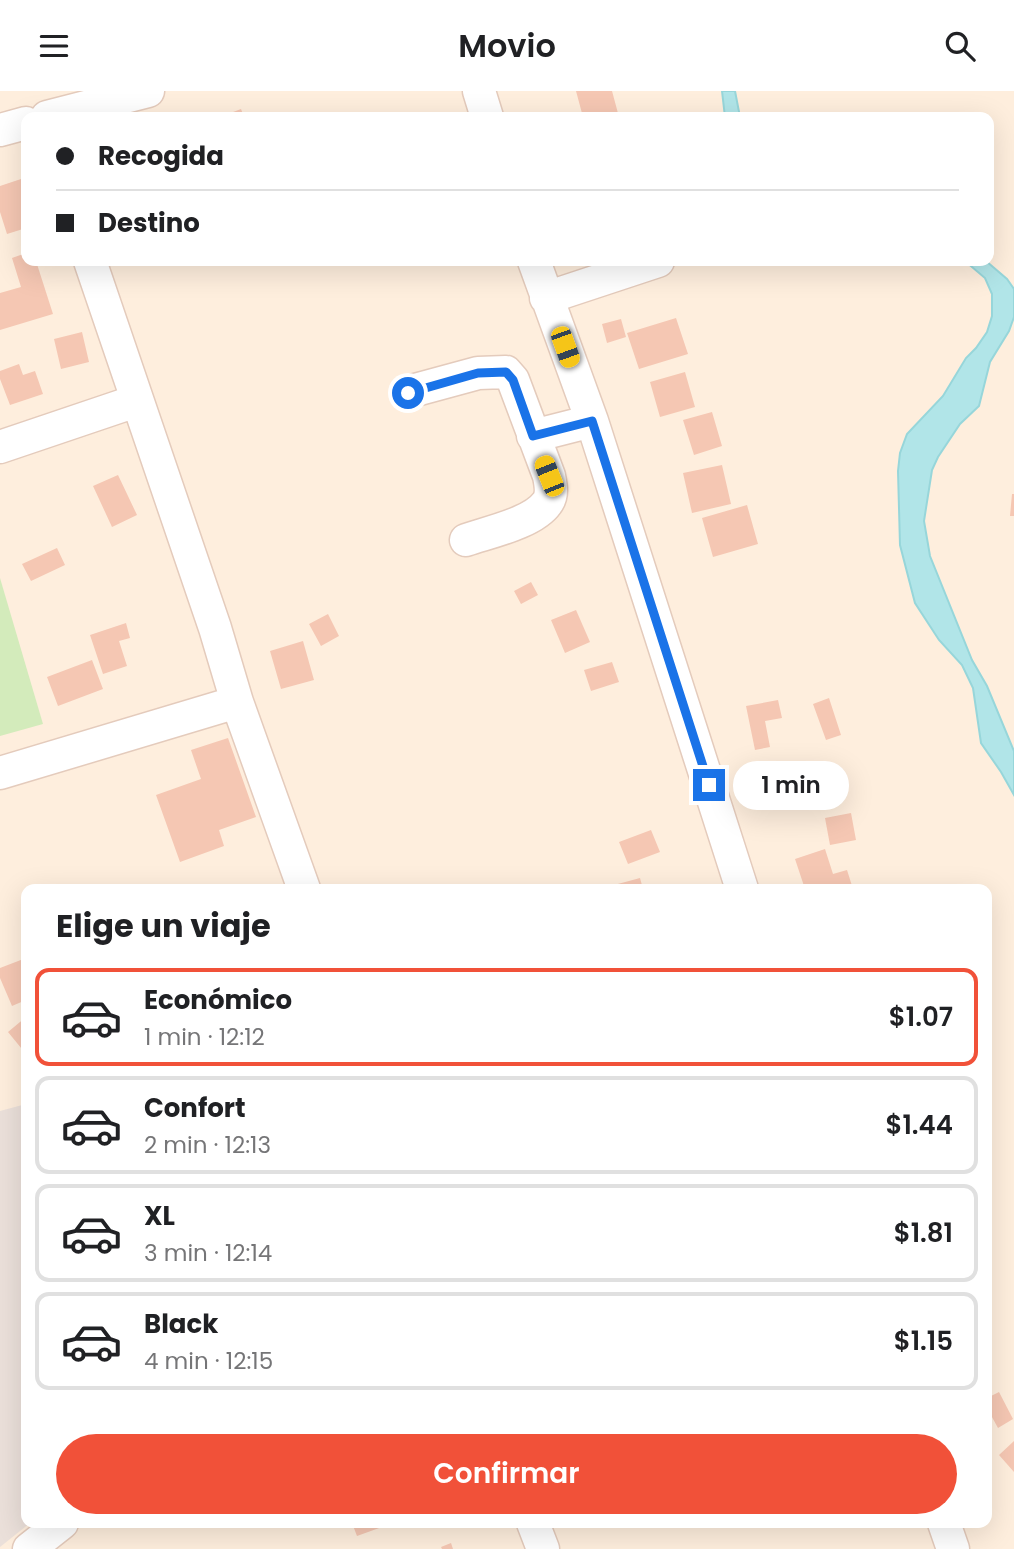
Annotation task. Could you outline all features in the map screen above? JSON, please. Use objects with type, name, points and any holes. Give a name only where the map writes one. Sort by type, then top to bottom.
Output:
[{"type":"street","points":[[63,112],[113,96],[148,91]]},
{"type":"street","points":[[478,91],[485,112]]},
{"type":"street","points":[[0,130],[21,124]]},
{"type":"street","points":[[92,266],[215,628],[237,702],[302,884]]},
{"type":"street","points":[[536,266],[592,421],[740,884]]},
{"type":"street","points":[[546,298],[643,266]]},
{"type":"street","points":[[408,393],[478,373],[506,372],[513,380],[549,476],[552,491],[548,503],[532,517],[466,540]]},
{"type":"street","points":[[0,447],[136,401]]},
{"type":"street","points":[[533,436],[592,421]]},
{"type":"street","points":[[0,773],[237,702]]},
{"type":"street","points":[[30,1549],[56,1528]]},
{"type":"street","points":[[535,1528],[543,1549]]},
{"type":"street","points":[[946,1528],[953,1549]]},
{"type":"shaded area","points":[[21,1105],[21,1528],[24,1528],[0,1547],[0,1111]]},
{"type":"green space","points":[[0,578],[43,724],[0,736]]},
{"type":"water","points":[[722,91],[735,91],[739,112],[724,112]]},
{"type":"water","points":[[971,266],[992,266],[1007,279],[1014,289],[1014,317],[1009,331],[990,362],[979,406],[960,424],[932,470],[924,521],[930,556],[972,660],[987,686],[1014,751],[1014,795],[981,743],[973,688],[962,665],[939,640],[915,603],[900,545],[900,453],[907,434],[943,396],[966,358],[987,332],[992,316],[992,294],[985,278]]},
{"type":"building","points":[[576,91],[612,91],[618,112],[582,112]]},
{"type":"building","points":[[21,179],[21,230],[7,234],[0,212],[0,186]]},
{"type":"building","points":[[21,255],[21,266],[38,266],[53,314],[0,330],[0,293],[21,287],[12,258]]},
{"type":"building","points":[[676,318],[688,354],[639,369],[627,333]]},
{"type":"building","points":[[621,319],[626,337],[607,343],[602,324]]},
{"type":"building","points":[[82,332],[89,362],[61,369],[54,339]]},
{"type":"building","points":[[19,364],[23,375],[35,371],[43,394],[10,405],[0,379],[0,371]]},
{"type":"building","points":[[685,372],[695,407],[660,417],[650,382]]},
{"type":"building","points":[[712,412],[722,446],[694,455],[683,420]]},
{"type":"building","points":[[722,465],[731,504],[692,513],[683,473]]},
{"type":"building","points":[[118,475],[137,515],[112,527],[93,486]]},
{"type":"building","points":[[1012,494],[1014,516],[1010,516]]},
{"type":"building","points":[[747,505],[758,544],[713,557],[702,518]]},
{"type":"building","points":[[57,548],[65,565],[31,581],[22,564]]},
{"type":"building","points":[[531,582],[538,595],[521,604],[514,591]]},
{"type":"building","points":[[576,610],[590,642],[565,653],[551,620]]},
{"type":"building","points":[[328,614],[339,636],[321,646],[309,624]]},
{"type":"building","points":[[126,623],[130,638],[119,641],[127,666],[103,674],[90,635]]},
{"type":"building","points":[[303,641],[314,680],[281,689],[270,651]]},
{"type":"building","points":[[92,660],[103,689],[58,706],[47,677]]},
{"type":"building","points":[[612,662],[619,682],[591,691],[584,670]]},
{"type":"building","points":[[829,698],[841,735],[826,740],[813,704]]},
{"type":"building","points":[[778,700],[782,718],[765,721],[770,747],[755,750],[746,706]]},
{"type":"building","points":[[228,738],[256,817],[219,830],[224,846],[180,862],[156,795],[201,779],[191,750]]},
{"type":"building","points":[[851,813],[856,840],[830,845],[825,818]]},
{"type":"building","points":[[651,830],[660,852],[628,864],[619,842]]},
{"type":"building","points":[[825,849],[833,874],[847,870],[851,884],[803,884],[795,859]]},
{"type":"building","points":[[640,878],[642,884],[618,884]]},
{"type":"building","points":[[21,960],[21,1002],[12,1006],[0,978],[0,968]]},
{"type":"building","points":[[21,1021],[21,1048],[8,1032]]},
{"type":"building","points":[[999,1392],[1013,1419],[998,1428],[992,1417],[992,1396]]},
{"type":"building","points":[[1014,1441],[1014,1472],[999,1455]]},
{"type":"building","points":[[354,1528],[379,1528],[357,1536]]},
{"type":"building","points":[[451,1543],[453,1549],[442,1549],[441,1547]]},
{"type":"route","points":[[408,393],[478,373],[506,372],[513,380],[533,436],[592,421],[709,785]]}]
